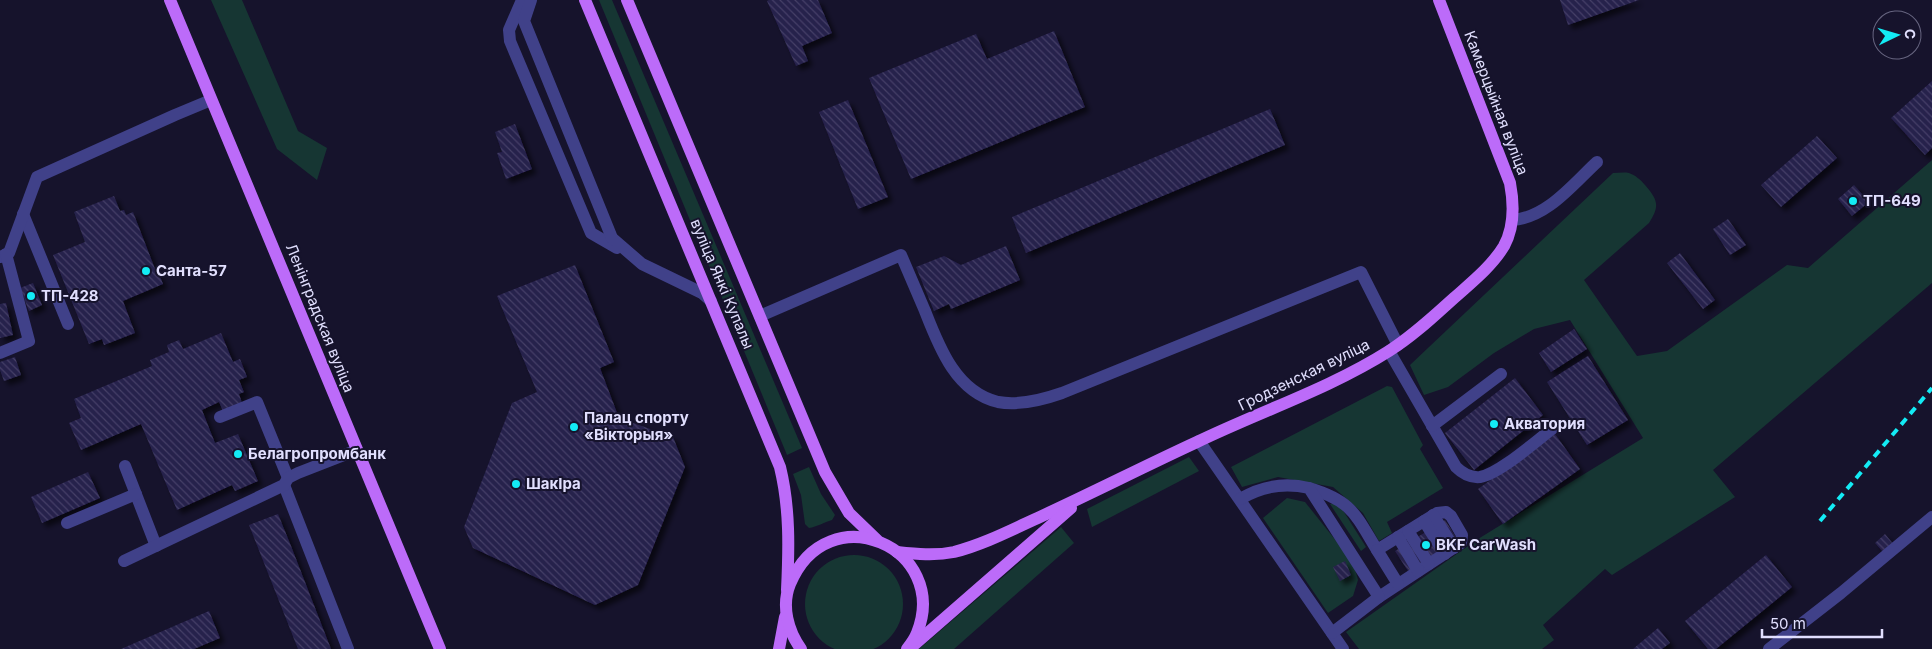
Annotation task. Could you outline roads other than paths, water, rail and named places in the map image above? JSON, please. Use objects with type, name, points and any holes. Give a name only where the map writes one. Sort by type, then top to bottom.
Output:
[{"type":"main road","name":"Ленінградская вуліца","points":[[170,0],[440,649]]},
{"type":"main road","name":"вуліца Янкі Купалы","points":[[585,0],[780,467],[788,512],[786,612]]},
{"type":"main road","name":"вуліца Янкі Купалы","points":[[627,0],[816,452],[849,513],[877,540]]},
{"type":"main road","name":"Камерцыйная вуліца","points":[[1439,0],[1510,183],[1512,220]]},
{"type":"main road","name":"Гродзенская вуліца","points":[[897,552],[935,555],[953,552],[998,536],[1199,441],[1312,392],[1393,348],[1436,314],[1485,270],[1504,245],[1512,220]]},
{"type":"main road","name":"Гродзенская вуліца","points":[[908,649],[1058,518],[1093,492]]},
{"type":"main road","points":[[787,590],[796,568],[812,551],[832,540],[854,536],[877,540],[897,552],[912,568],[921,589],[923,612],[917,634],[908,649]]},
{"type":"main road","points":[[779,649],[786,612]]},
{"type":"main road","points":[[786,612],[790,631],[801,649]]},
{"type":"lane","points":[[522,0],[509,30],[510,41],[591,233],[642,264],[702,293],[711,302]]},
{"type":"lane","points":[[530,0],[524,21],[612,238],[642,264]]},
{"type":"lane","points":[[0,353],[29,341],[3,255],[9,253],[37,177],[211,100]]},
{"type":"lane","points":[[1512,220],[1539,214],[1597,162]]},
{"type":"lane","points":[[23,214],[68,324]]},
{"type":"lane","points":[[760,316],[901,255],[939,346],[951,367],[964,383],[981,396],[999,402],[1031,402],[1062,393],[1361,272],[1393,348],[1432,426],[1456,467],[1466,475],[1481,477],[1496,471],[1552,429]]},
{"type":"lane","points":[[1432,426],[1501,374]]},
{"type":"lane","points":[[220,417],[257,402],[348,649]]},
{"type":"lane","points":[[1199,441],[1343,649]]},
{"type":"lane","points":[[124,561],[286,482],[357,450]]},
{"type":"lane","points":[[125,466],[156,546]]},
{"type":"lane","points":[[1240,499],[1257,490],[1276,485],[1294,485],[1330,494],[1346,504],[1398,584]]},
{"type":"lane","points":[[1309,488],[1379,596]]},
{"type":"lane","points":[[67,523],[136,494]]},
{"type":"lane","points":[[1332,633],[1379,596],[1461,543],[1462,535],[1451,516],[1443,512],[1429,518],[1377,550]]},
{"type":"lane","points":[[1769,649],[1849,587],[1932,517]]},
{"type":"lane","points":[[1429,518],[1450,551]]},
{"type":"lane","points":[[1403,534],[1424,567]]},
{"type":"railway","points":[[1820,521],[1932,388]]},
{"type":"place","name":"ТП-649","points":[[1853,201]]},
{"type":"place","name":"Санта-57","points":[[146,271]]},
{"type":"place","name":"ТП-428","points":[[31,296]]},
{"type":"place","name":"Акватория","points":[[1494,424]]},
{"type":"place","name":"Палац спорту «Вікторыя»","points":[[574,427]]},
{"type":"place","name":"Белагропромбанк","points":[[238,454]]},
{"type":"place","name":"ШакІра","points":[[516,484]]},
{"type":"place","name":"BKF CarWash","points":[[1426,545]]}]
